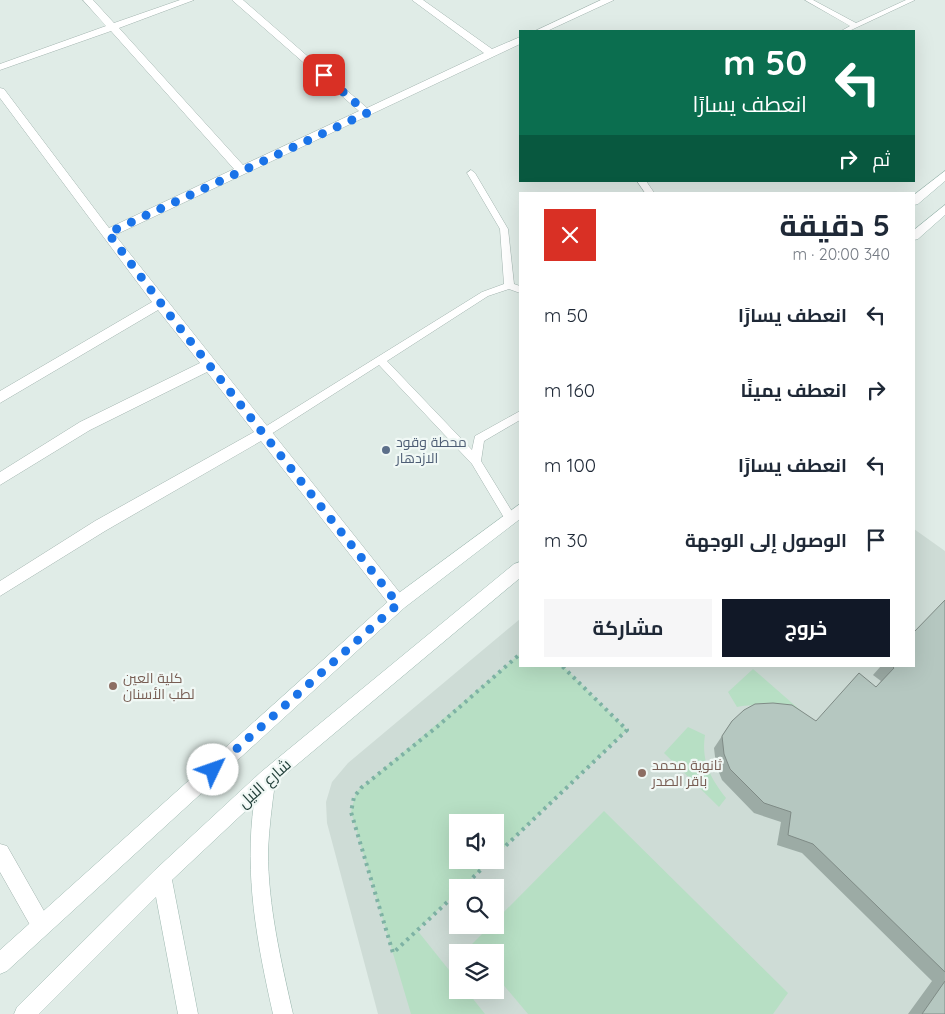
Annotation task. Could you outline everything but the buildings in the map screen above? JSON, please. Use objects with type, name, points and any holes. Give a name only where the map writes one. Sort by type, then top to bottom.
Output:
[{"type":"street","points":[[88,0],[242,171]]},
{"type":"street","points":[[0,67],[189,0]]},
{"type":"street","points":[[237,0],[367,113]]},
{"type":"street","points":[[416,0],[491,53]]},
{"type":"street","points":[[580,0],[592,8]]},
{"type":"street","points":[[542,30],[609,0]]},
{"type":"street","points":[[108,233],[519,40]]},
{"type":"street","points":[[0,91],[160,303],[398,604]]},
{"type":"street","points":[[915,200],[945,176]]},
{"type":"street","points":[[915,235],[945,209]]},
{"type":"street","points":[[0,398],[160,303]]},
{"type":"street","points":[[0,479],[85,426],[209,365]]},
{"type":"street","points":[[0,589],[100,526],[264,433]]},
{"type":"street","points":[[0,964],[398,604],[515,514]]},
{"type":"street","name":"شارع النيل","points":[[24,1014],[162,877],[267,778],[519,570]]},
{"type":"street","points":[[267,778],[258,861],[262,909],[283,1014]]},
{"type":"street","points":[[0,854],[41,925]]},
{"type":"street","points":[[162,877],[188,1014]]},
{"type":"lane","points":[[808,0],[856,26]]},
{"type":"lane","points":[[846,30],[912,0]]},
{"type":"lane","points":[[471,173],[504,229],[509,286]]},
{"type":"lane","points":[[642,182],[649,192]]},
{"type":"lane","points":[[264,433],[485,294],[509,286],[519,290]]},
{"type":"lane","points":[[380,360],[476,462],[515,514]]},
{"type":"lane","points":[[476,462],[479,439],[519,416]]},
{"type":"path","points":[[449,900],[393,953],[351,812],[352,800],[360,788],[438,726],[519,655]]},
{"type":"path","points":[[504,847],[627,730],[563,667]]},
{"type":"path","points":[[471,879],[482,869]]},
{"type":"shaded area","name":"ثانوية محمد باقر الصدر","points":[[915,530],[945,551],[945,1014],[378,1014],[327,823],[326,802],[332,782],[348,763],[519,620],[519,667],[915,667]]},
{"type":"green space","points":[[519,655],[519,667],[564,667],[627,730],[504,847],[504,814],[449,814],[449,869],[481,869],[471,879],[449,879],[449,900],[417,930],[449,970],[449,999],[473,999],[485,1014],[411,1014],[351,812],[356,792]]},
{"type":"green space","points":[[753,669],[808,717],[764,706],[737,707],[728,692]]},
{"type":"green space","points":[[688,727],[705,735],[704,753],[708,768],[715,783],[726,798],[719,807],[664,753]]},
{"type":"green space","points":[[604,811],[788,993],[773,1014],[528,1014],[504,986],[504,944],[472,944],[482,934],[504,934],[504,912]]},
{"type":"place","name":"محطة وقود الازدهار","points":[[386,450]]},
{"type":"place","name":"كلية العين لطب الأسنان","points":[[113,686]]},
{"type":"place","name":"ثانوية محمد باقر الصدر","points":[[642,773]]},
{"type":"route","points":[[213,770],[398,604],[160,303],[108,233],[367,113],[324,75]]}]
